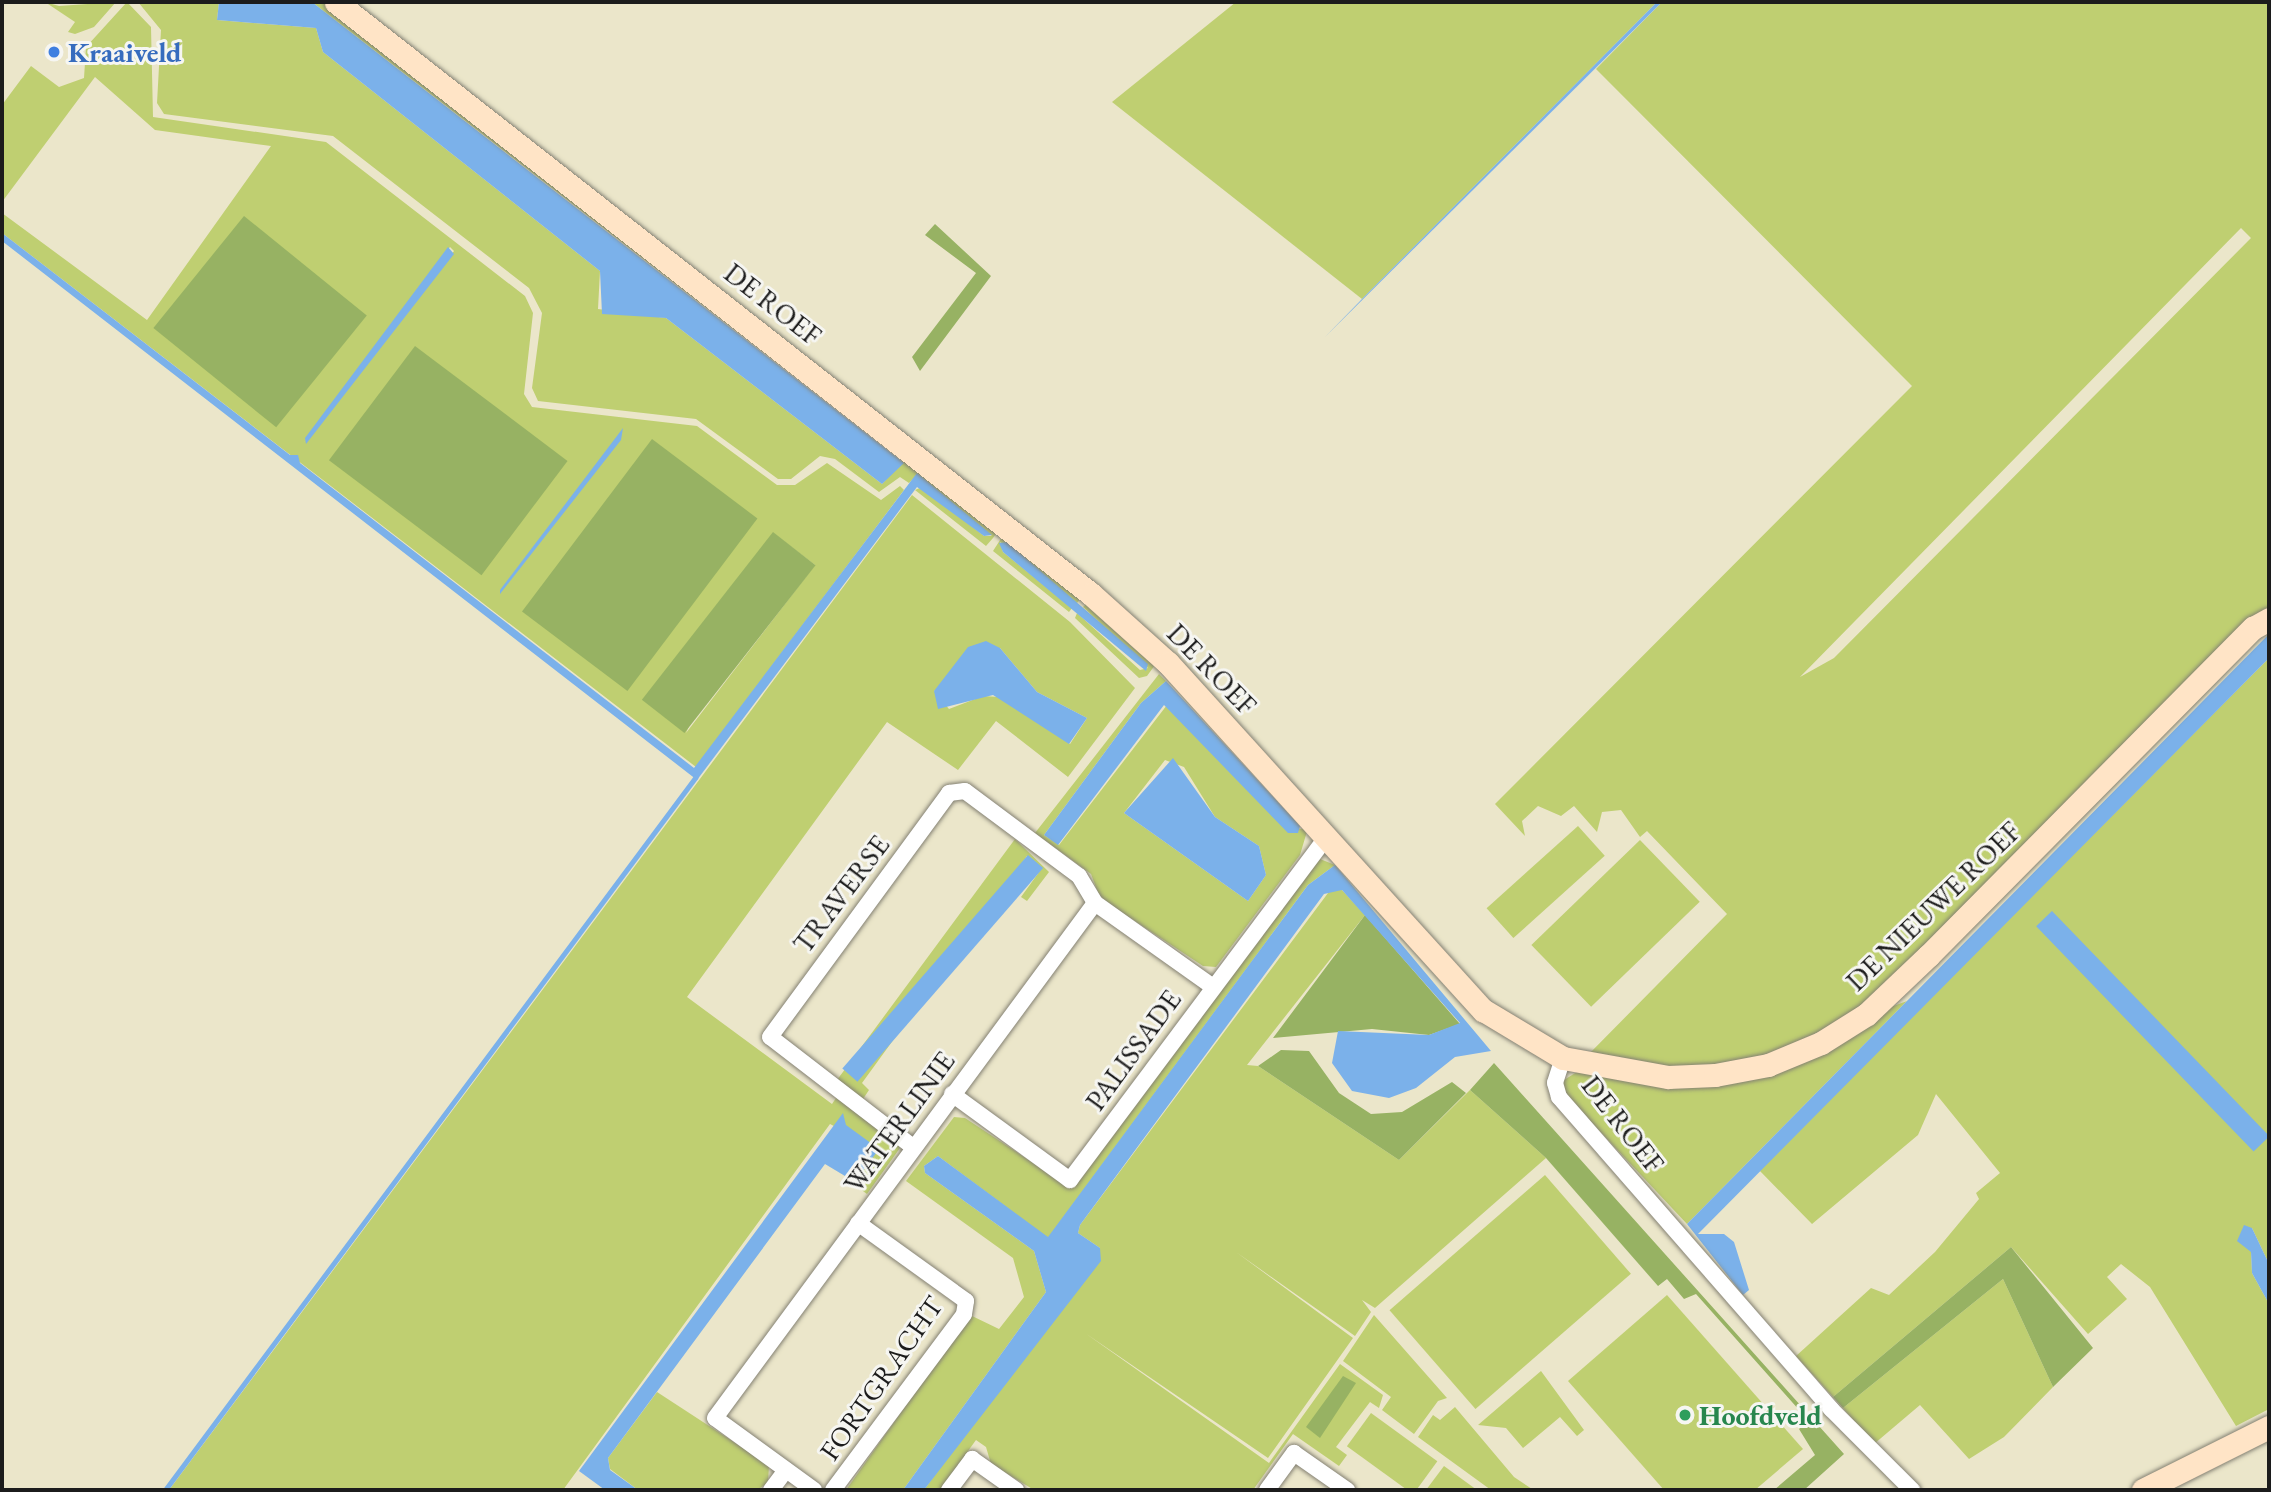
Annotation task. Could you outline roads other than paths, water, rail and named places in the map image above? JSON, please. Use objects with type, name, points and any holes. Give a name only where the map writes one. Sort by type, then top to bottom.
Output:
[{"type":"street","name":"DE ROEF","points":[[336,2],[1091,594],[1168,663],[1327,835],[1483,1010],[1563,1058],[1555,1083],[1568,1107],[1831,1409],[1912,1490]]},
{"type":"street","name":"DE NIEUWE ROEF","points":[[1563,1058],[1668,1077],[1715,1075],[1768,1065],[1821,1043],[1867,1014],[2269,619]]},
{"type":"street","name":"TRAVERSE","points":[[913,1147],[770,1037],[941,804],[956,789],[965,792],[1079,876],[1095,903]]},
{"type":"street","name":"PALISSADE","points":[[952,1094],[1070,1180],[1327,835]]},
{"type":"street","points":[[1095,903],[1212,986]]},
{"type":"street","name":"WATERLINIE","points":[[814,1490],[715,1418],[1095,903]]},
{"type":"street","name":"FORTGRACHT","points":[[833,1490],[964,1314],[965,1301],[858,1223]]},
{"type":"street","points":[[2143,1490],[2269,1427]]},
{"type":"street","points":[[1267,1490],[1294,1453],[1347,1490]]},
{"type":"street","points":[[949,1490],[972,1458],[1016,1490]]},
{"type":"street","points":[[771,1490],[786,1470]]},
{"type":"water","points":[[219,2],[312,2],[904,463],[882,484],[666,318],[602,314],[600,271],[323,52],[316,28],[217,20]]},
{"type":"water","points":[[1657,2],[1662,2],[1324,338],[1362,299]]},
{"type":"water","points":[[2,233],[290,455],[298,455],[300,463],[694,768],[917,473],[992,535],[984,536],[917,487],[697,780],[2,241]]},
{"type":"water","points":[[448,247],[454,254],[306,444],[305,438]]},
{"type":"water","points":[[623,428],[621,440],[500,594],[500,590]]},
{"type":"water","points":[[1007,542],[1148,664],[1146,671],[1003,552],[999,543]]},
{"type":"water","points":[[2269,634],[2269,658],[1698,1234],[1724,1234],[1734,1242],[1749,1290],[1743,1295],[1687,1224]]},
{"type":"water","points":[[986,641],[1000,648],[1037,692],[1087,718],[1069,744],[993,695],[938,709],[934,691],[968,647]]},
{"type":"water","points":[[1166,681],[1300,826],[1298,833],[1288,833],[1164,705],[1058,845],[1044,835],[1141,703]]},
{"type":"water","points":[[1173,758],[1215,817],[1259,846],[1266,875],[1248,901],[1124,813]]},
{"type":"water","points":[[1028,855],[1043,868],[857,1082],[842,1069]]},
{"type":"water","points":[[1335,865],[1491,1051],[1455,1057],[1416,1088],[1389,1098],[1352,1091],[1332,1063],[1338,1031],[1429,1035],[1460,1023],[1342,890],[1324,894],[1080,1225],[1078,1233],[1100,1248],[1101,1261],[924,1490],[903,1490],[1046,1292],[1034,1251],[925,1173],[924,1166],[938,1156],[1048,1237],[1308,885]]},
{"type":"water","points":[[2052,911],[2269,1136],[2254,1151],[2036,926]]},
{"type":"water","points":[[843,1113],[846,1125],[879,1149],[855,1182],[825,1164],[608,1458],[610,1470],[638,1490],[605,1490],[579,1471]]},
{"type":"water","points":[[2244,1225],[2252,1228],[2269,1264],[2269,1304],[2252,1273],[2251,1252],[2237,1241]]},
{"type":"waterway","points":[[165,1490],[695,778]]},
{"type":"place","name":"Kraaiveld","points":[[54,52]]},
{"type":"place","name":"Hoofdveld","points":[[1685,1415]]}]
